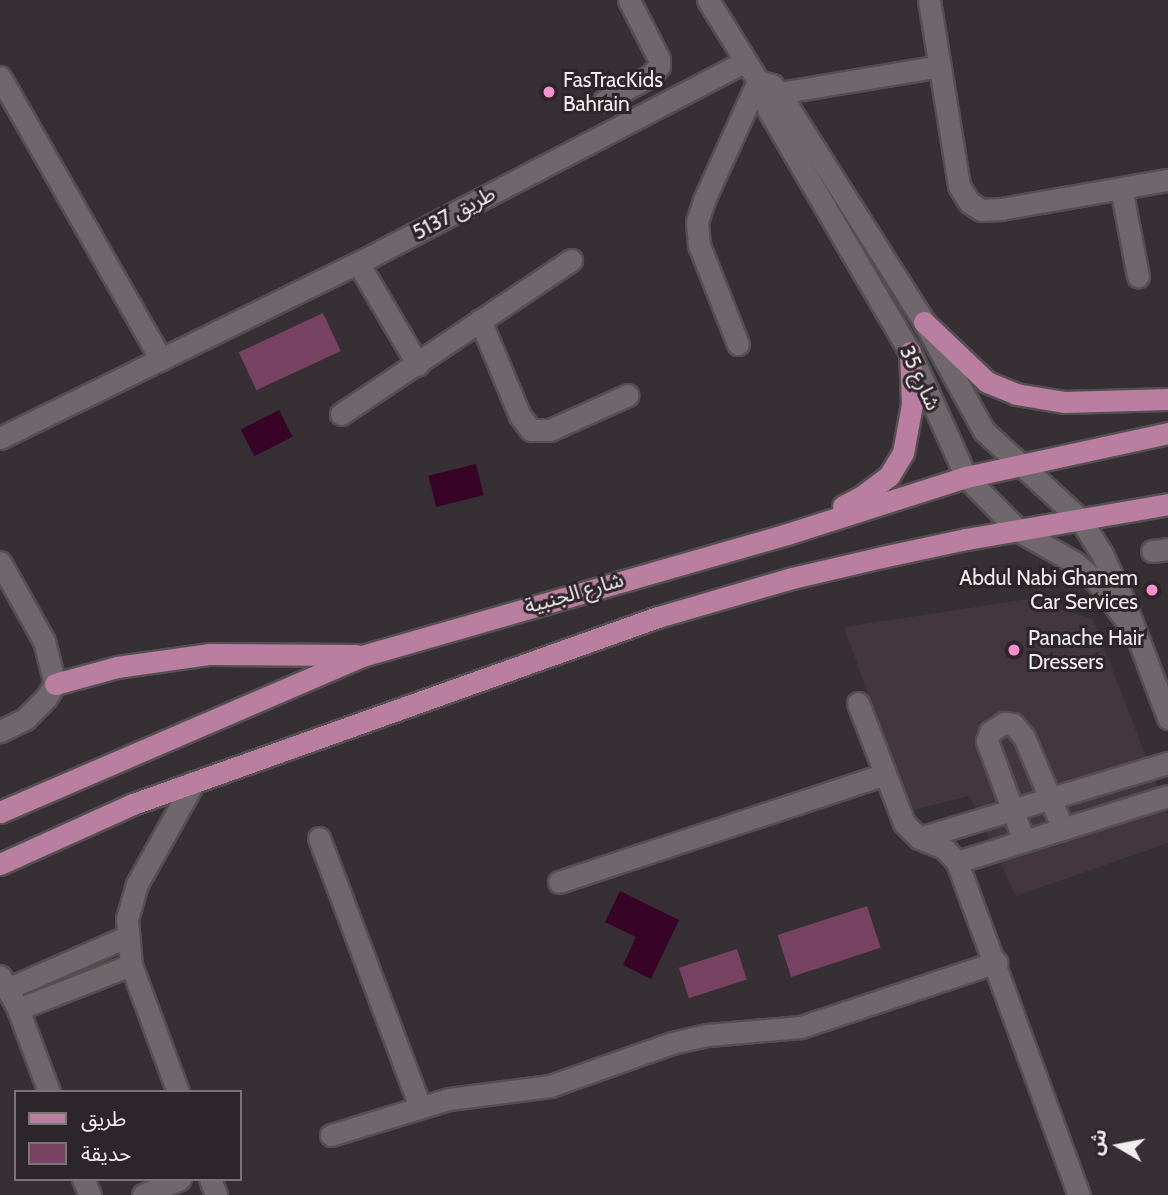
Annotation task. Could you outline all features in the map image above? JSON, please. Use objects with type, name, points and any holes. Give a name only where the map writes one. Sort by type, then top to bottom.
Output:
[{"type":"main road","points":[[923,322],[987,382],[1016,394],[1065,402],[1168,398]]},
{"type":"main road","points":[[787,534],[862,497],[889,475],[903,453],[908,433],[912,404],[910,352]]},
{"type":"main road","name":"شارع الجنبية","points":[[0,811],[362,656],[787,534],[965,477],[1168,433]]},
{"type":"main road","points":[[0,864],[134,804],[681,610],[856,563],[966,538],[1168,504]]},
{"type":"main road","points":[[55,684],[117,667],[210,654],[362,656]]},
{"type":"street","points":[[604,101],[650,76],[659,66],[659,59],[629,0]]},
{"type":"street","name":"شارع 35","points":[[708,0],[758,81],[769,111],[910,352],[965,477],[1019,531],[1074,562],[1098,583],[1134,631]]},
{"type":"street","points":[[929,0],[959,186],[969,202],[981,210],[1001,209],[1168,180]]},
{"type":"street","name":"طريق 5137","points":[[0,438],[358,263],[744,62]]},
{"type":"street","points":[[779,93],[940,66]]},
{"type":"street","points":[[0,77],[161,359]]},
{"type":"street","points":[[738,344],[699,245],[697,222],[699,210],[758,81]]},
{"type":"street","name":"شارع 35","points":[[758,81],[772,85],[779,93],[923,322],[984,431],[1080,519],[1102,554],[1168,718]]},
{"type":"street","points":[[1121,188],[1138,276]]},
{"type":"street","points":[[341,414],[418,365],[571,260]]},
{"type":"street","points":[[358,263],[418,365]]},
{"type":"street","points":[[480,320],[520,416],[531,430],[550,430],[628,395]]},
{"type":"street","points":[[0,562],[44,641],[55,684],[46,698],[25,719],[7,728]]},
{"type":"street","points":[[858,703],[904,823],[919,838],[944,848],[957,862],[996,962],[1079,1195]]},
{"type":"street","points":[[1024,841],[987,741],[990,732],[1004,723],[1020,729],[1063,829]]},
{"type":"street","points":[[919,838],[1168,763]]},
{"type":"street","points":[[559,882],[885,774]]},
{"type":"street","points":[[177,1090],[131,965],[126,937],[130,901],[137,884],[194,782]]},
{"type":"street","points":[[957,862],[1168,796]]},
{"type":"street","points":[[319,838],[420,1107]]},
{"type":"street","points":[[48,1090],[18,1009],[4,982],[126,937]]},
{"type":"street","points":[[331,1135],[449,1098],[550,1086],[672,1043],[708,1035],[801,1027],[996,962]]},
{"type":"street","points":[[18,1009],[131,965]]},
{"type":"street","points":[[143,1195],[175,1181]]},
{"type":"shaded area","points":[[279,410],[293,437],[254,456],[241,430]]},
{"type":"shaded area","points":[[476,464],[484,495],[436,507],[428,476]]},
{"type":"shaded area","points":[[1027,599],[1093,619],[1168,814],[1168,843],[1016,896],[969,796],[910,811],[844,627]]},
{"type":"shaded area","points":[[620,891],[679,920],[651,979],[623,965],[636,937],[605,922]]},
{"type":"green space","points":[[323,313],[341,351],[256,390],[239,352]]},
{"type":"green space","points":[[867,906],[881,948],[791,977],[778,935]]},
{"type":"green space","points":[[737,949],[747,979],[689,998],[679,968]]},
{"type":"place","name":"FasTracKids Bahrain","points":[[549,92]]},
{"type":"place","name":"Abdul Nabi Ghanem Car Services","points":[[1152,590]]},
{"type":"place","name":"Panache Hair Dressers","points":[[1014,650]]}]
